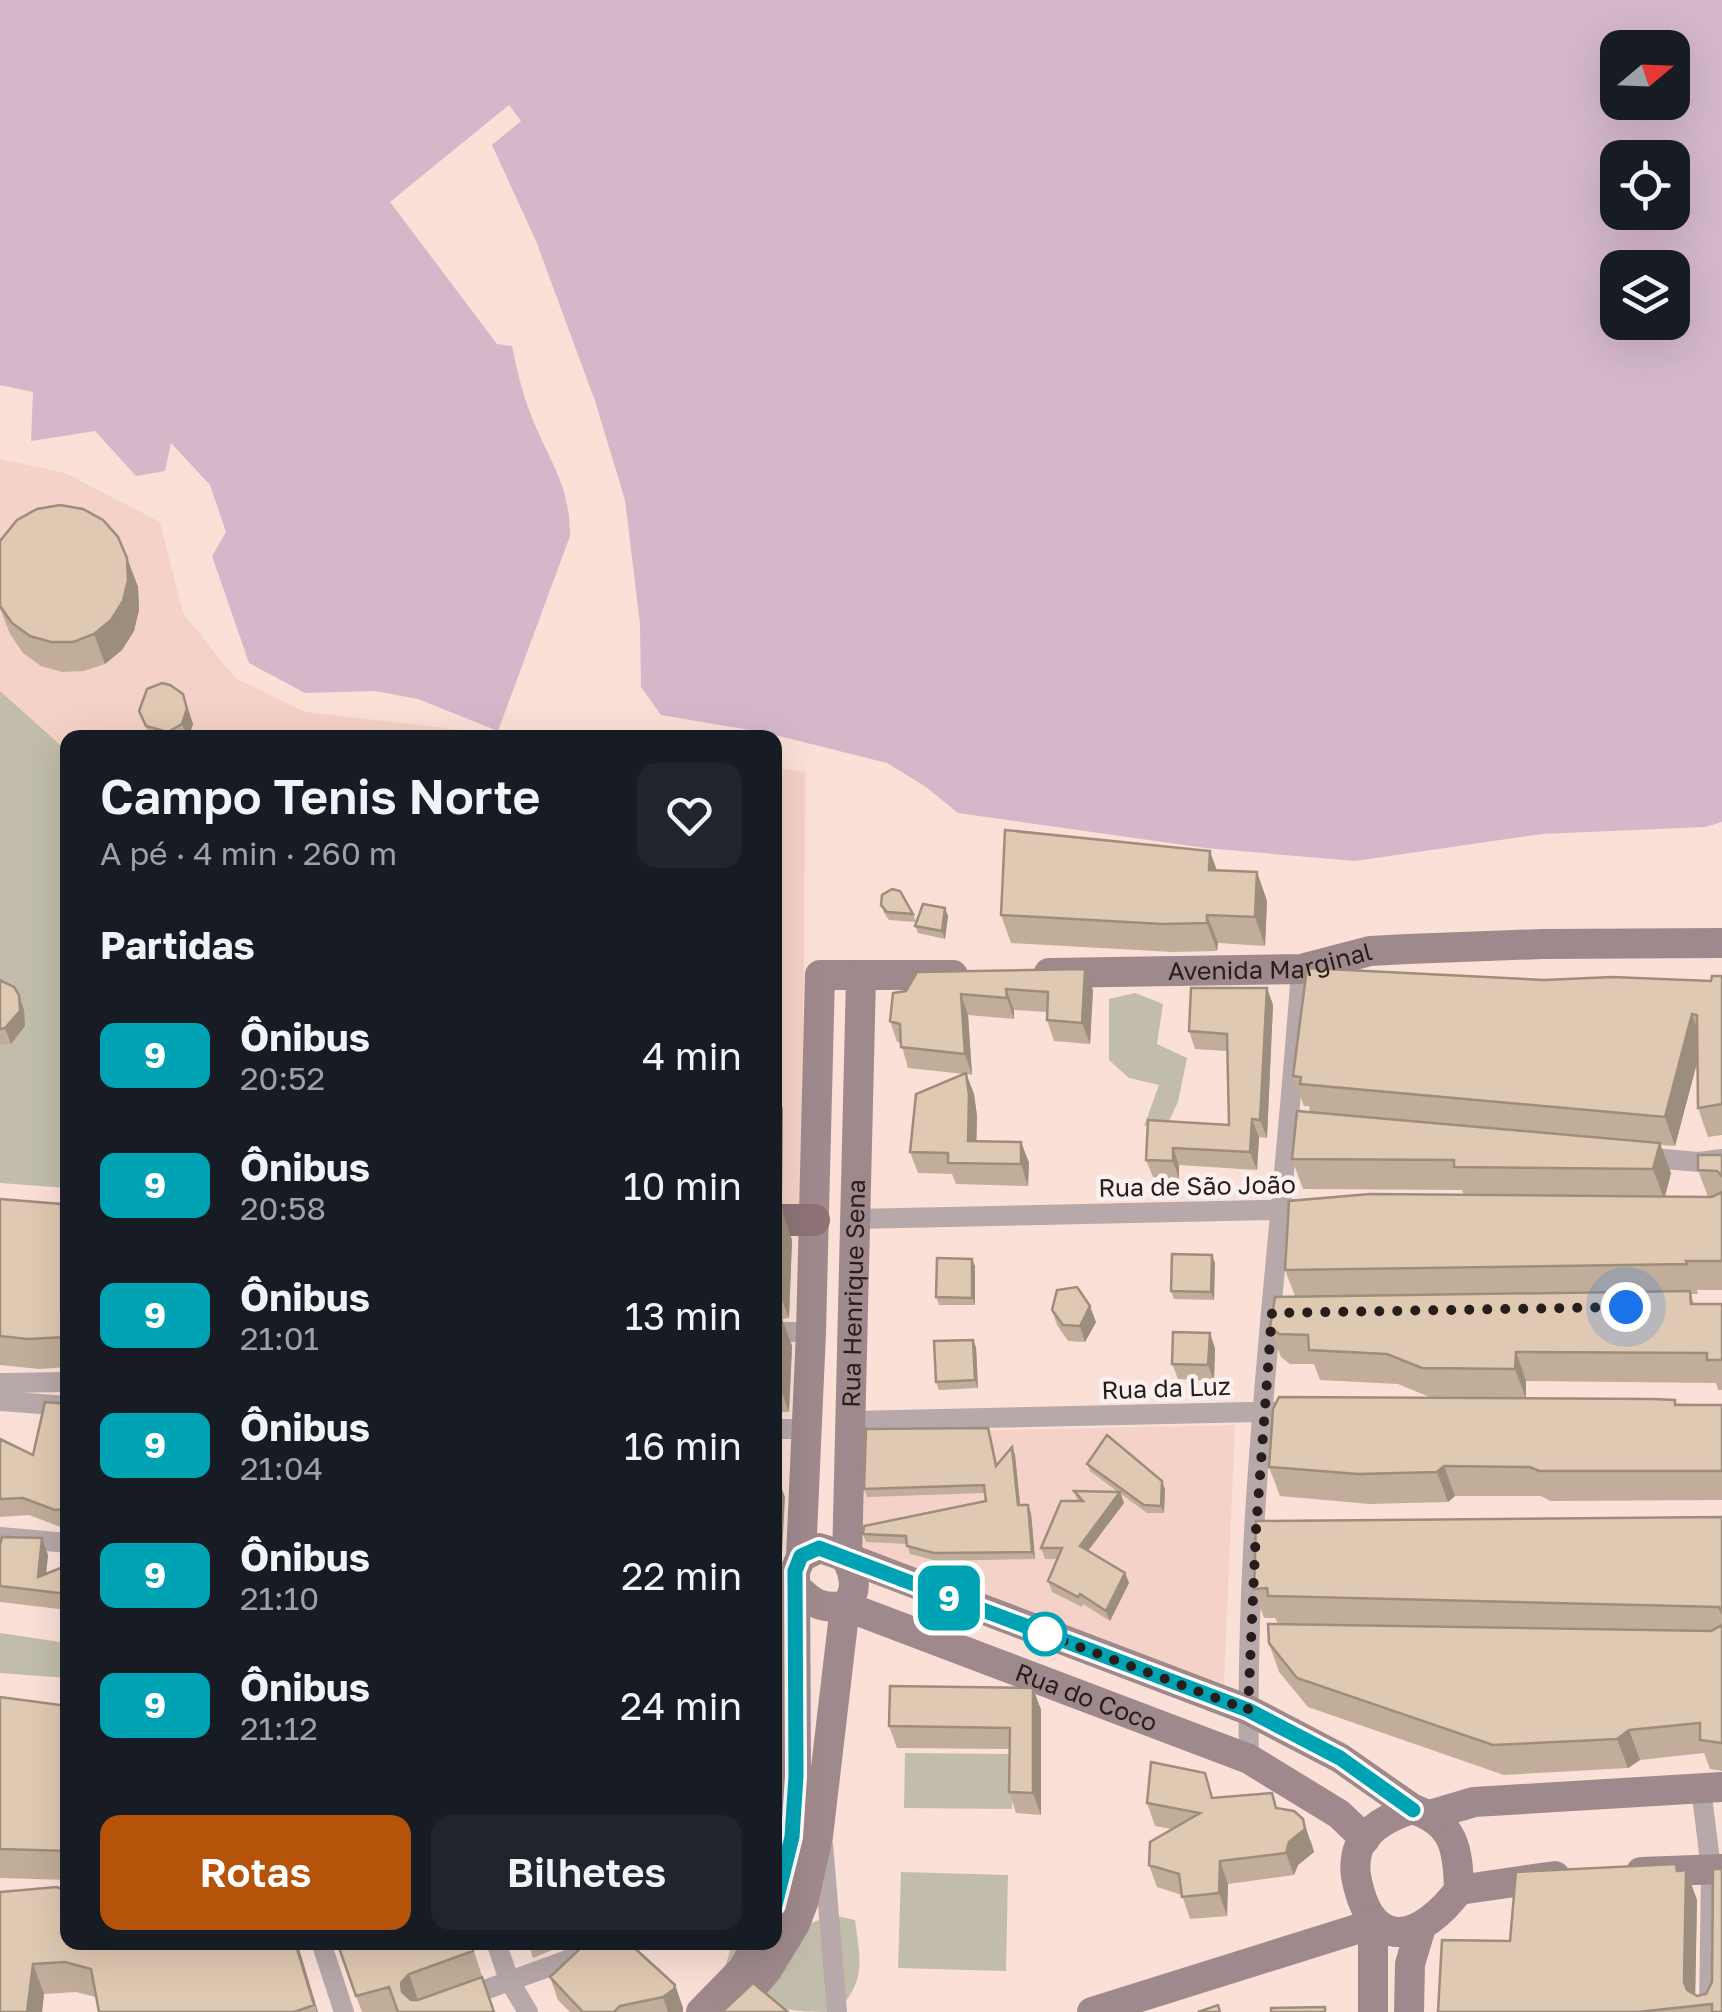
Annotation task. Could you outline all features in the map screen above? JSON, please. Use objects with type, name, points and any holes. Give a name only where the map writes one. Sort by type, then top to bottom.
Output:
[{"type":"main road","name":"Avenida Marginal","points":[[1025,974],[1301,969],[1370,951],[1542,944],[1722,943]]},
{"type":"main road","points":[[1301,969],[1368,981]]},
{"type":"main road","points":[[861,976],[988,974]]},
{"type":"main road","name":"Rua Henrique Sena","points":[[782,1874],[792,1837],[786,1691],[797,1588],[795,1571],[801,1556],[820,976],[861,976],[847,1560],[854,1574],[854,1588],[852,1599],[845,1606],[811,1873],[795,1924],[782,1946]]},
{"type":"main road","points":[[782,1220],[814,1220]]},
{"type":"main road","name":"Rua do Coco","points":[[801,1556],[819,1548],[1248,1710],[1340,1758],[1422,1812]]},
{"type":"main road","name":"Rua do Coco","points":[[797,1588],[812,1604],[845,1606],[1249,1759],[1339,1814],[1365,1839]]},
{"type":"main road","points":[[1373,2012],[1373,1924],[1361,1902],[1355,1871],[1359,1846],[1390,1816],[1474,1802],[1712,1787]]},
{"type":"main road","points":[[1092,2012],[1373,1924],[1396,1933],[1421,1927],[1459,1890],[1452,1838],[1422,1812]]},
{"type":"main road","points":[[1459,1890],[1551,1876],[1716,1869]]},
{"type":"main road","points":[[1408,2012],[1410,1964],[1421,1927]]},
{"type":"main road","points":[[702,2012],[743,1969],[754,1950]]},
{"type":"main road","name":"Rua Henrique Sena","points":[[731,2012],[768,1970],[780,1950]]},
{"type":"street","points":[[1249,1759],[1248,1710],[1260,1639],[1266,1530],[1265,1410],[1282,1313],[1280,1209],[1300,1126],[1301,969]]},
{"type":"street","points":[[1621,1155],[1699,1162],[1722,1159]]},
{"type":"street","name":"Rua de São João","points":[[854,1219],[1338,1210]]},
{"type":"street","points":[[782,1332],[811,1332]]},
{"type":"street","points":[[0,1383],[60,1382]]},
{"type":"street","points":[[0,1401],[60,1405]]},
{"type":"street","name":"Rua da Luz","points":[[852,1421],[1324,1411]]},
{"type":"street","points":[[782,1429],[806,1428]]},
{"type":"street","points":[[0,1536],[60,1542]]},
{"type":"street","points":[[1710,2012],[1716,1869],[1712,1787]]},
{"type":"street","points":[[820,1812],[838,2012]]},
{"type":"street","points":[[324,1950],[344,2012]]},
{"type":"street","points":[[499,1950],[509,1980],[528,2012]]},
{"type":"street","points":[[424,2012],[594,1950]]},
{"type":"shaded area","points":[[0,0],[1722,0],[1722,822],[1705,827],[1542,834],[1355,861],[1205,848],[958,813],[887,763],[782,737],[782,730],[749,730],[661,715],[641,687],[640,624],[625,500],[595,401],[536,241],[492,145],[521,121],[509,105],[390,202],[497,344],[512,346],[528,406],[566,501],[570,536],[498,730],[418,699],[375,691],[305,693],[249,663],[212,556],[226,532],[210,485],[171,443],[165,471],[136,476],[95,431],[31,441],[33,392],[0,385]]},
{"type":"shaded area","points":[[0,459],[65,473],[160,522],[183,613],[235,678],[305,712],[460,730],[60,730],[60,745],[0,691]]},
{"type":"shaded area","points":[[0,691],[60,745],[60,1187],[0,1183]]},
{"type":"shaded area","points":[[782,769],[805,772],[802,1204],[782,1204]]},
{"type":"shaded area","points":[[1135,993],[1163,1004],[1157,1044],[1187,1058],[1178,1102],[1168,1123],[1144,1126],[1159,1085],[1129,1078],[1109,1060],[1109,999]]},
{"type":"shaded area","points":[[1235,1425],[1224,1684],[860,1552],[866,1433]]},
{"type":"shaded area","points":[[0,1633],[60,1642],[60,1677],[0,1673]]},
{"type":"shaded area","points":[[905,1753],[1012,1754],[1012,1809],[904,1808]]},
{"type":"shaded area","points":[[901,1872],[1008,1875],[1006,1971],[898,1968]]},
{"type":"shaded area","points":[[832,1915],[855,1920],[859,1969],[853,1989],[837,2012],[800,2011],[775,2005],[764,2000],[726,1965],[730,1950],[782,1950],[782,1928],[793,1930]]},
{"type":"building","points":[[60,505],[83,509],[103,520],[118,537],[127,558],[128,580],[123,601],[111,620],[94,634],[73,642],[51,642],[30,636],[12,623],[0,606],[0,541],[17,520],[37,509]]},
{"type":"building","points":[[162,683],[183,694],[187,709],[182,724],[172,730],[146,726],[139,711],[147,689]]},
{"type":"building","points":[[1005,830],[1210,851],[1209,870],[1257,872],[1255,917],[1207,915],[1207,923],[1162,924],[1001,915]]},
{"type":"building","points":[[892,889],[900,891],[913,914],[887,912],[881,905],[882,895]]},
{"type":"building","points":[[923,904],[945,908],[942,931],[915,926]]},
{"type":"building","points":[[1307,968],[1544,980],[1612,977],[1711,981],[1712,976],[1722,976],[1722,1104],[1698,1108],[1697,1015],[1692,1014],[1665,1117],[1300,1084],[1301,1077],[1293,1076]]},
{"type":"building","points":[[1085,969],[1082,1023],[1047,1020],[1048,992],[1006,989],[1007,998],[961,994],[965,1054],[901,1047],[900,1024],[890,1021],[893,993],[906,991],[917,972]]},
{"type":"building","points":[[0,980],[14,987],[20,1011],[0,1029]]},
{"type":"building","points":[[1191,988],[1267,988],[1260,1120],[1252,1119],[1250,1152],[1173,1148],[1173,1161],[1146,1160],[1148,1120],[1229,1125],[1227,1034],[1189,1031]]},
{"type":"building","points":[[966,1073],[968,1141],[1021,1142],[1021,1164],[948,1163],[948,1153],[910,1152],[916,1094]]},
{"type":"building","points":[[1297,1111],[1660,1143],[1653,1169],[1454,1167],[1454,1160],[1292,1159]]},
{"type":"building","points":[[1698,1155],[1722,1155],[1722,1176],[1717,1171],[1698,1170]]},
{"type":"building","points":[[1722,1192],[1722,1261],[1285,1270],[1289,1201],[1370,1194],[1712,1197]]},
{"type":"building","points":[[0,1199],[60,1204],[60,1337],[0,1336]]},
{"type":"building","points":[[1172,1254],[1212,1255],[1211,1292],[1171,1291]]},
{"type":"building","points":[[937,1258],[972,1259],[972,1298],[936,1297]]},
{"type":"building","points":[[1077,1287],[1090,1306],[1080,1326],[1063,1325],[1052,1310],[1057,1290]]},
{"type":"building","points":[[1690,1291],[1691,1304],[1722,1304],[1722,1360],[1707,1360],[1707,1353],[1516,1352],[1515,1369],[1422,1368],[1387,1354],[1309,1350],[1308,1335],[1279,1334],[1270,1327],[1275,1297]]},
{"type":"building","points":[[1173,1332],[1210,1333],[1208,1365],[1172,1364]]},
{"type":"building","points":[[973,1340],[975,1380],[936,1382],[934,1341]]},
{"type":"building","points":[[1279,1397],[1652,1399],[1675,1400],[1675,1405],[1722,1405],[1722,1471],[1539,1471],[1530,1467],[1444,1466],[1437,1472],[1358,1474],[1269,1467],[1273,1409]]},
{"type":"building","points":[[45,1402],[60,1403],[60,1510],[23,1498],[0,1499],[0,1439],[33,1455]]},
{"type":"building","points":[[988,1428],[996,1466],[1012,1447],[1018,1505],[1028,1505],[1032,1552],[934,1553],[907,1546],[906,1536],[863,1534],[864,1526],[986,1501],[984,1485],[864,1489],[866,1429]]},
{"type":"building","points":[[1107,1435],[1162,1481],[1161,1506],[1144,1505],[1087,1464]]},
{"type":"building","points":[[1074,1491],[1120,1492],[1080,1546],[1125,1573],[1106,1611],[1080,1594],[1078,1597],[1048,1581],[1062,1548],[1041,1548],[1061,1501],[1083,1501]]},
{"type":"building","points":[[1722,1517],[1722,1612],[1719,1607],[1268,1596],[1267,1588],[1254,1589],[1256,1521]]},
{"type":"building","points":[[2,1537],[42,1538],[38,1577],[60,1568],[60,1593],[0,1586]]},
{"type":"building","points":[[1268,1624],[1711,1631],[1722,1625],[1722,1743],[1700,1740],[1700,1723],[1629,1730],[1617,1739],[1493,1745],[1297,1678],[1269,1643]]},
{"type":"building","points":[[890,1686],[1033,1688],[1033,1793],[1009,1792],[1010,1728],[889,1726]]},
{"type":"building","points":[[0,1697],[60,1705],[60,1851],[0,1849]]},
{"type":"building","points":[[1151,1762],[1205,1773],[1212,1798],[1272,1793],[1276,1808],[1294,1811],[1303,1819],[1305,1829],[1289,1842],[1286,1853],[1220,1861],[1219,1893],[1182,1897],[1179,1874],[1149,1865],[1150,1842],[1200,1813],[1147,1803]]},
{"type":"building","points":[[1676,1864],[1677,1871],[1686,1870],[1684,1982],[1687,1990],[1697,1996],[1706,1994],[1712,1982],[1713,1869],[1722,1869],[1722,2012],[1712,2012],[1712,2004],[1638,2012],[1438,2012],[1442,1940],[1510,1941],[1516,1872]]},
{"type":"building","points":[[60,1888],[60,1950],[297,1950],[314,2005],[294,2012],[99,2012],[91,1969],[65,1962],[33,1964],[27,2012],[0,2012],[0,1892]]},
{"type":"building","points":[[340,1950],[473,1950],[409,1974],[401,1983],[402,1992],[411,2000],[418,2000],[482,1977],[494,2012],[398,2012],[389,1987],[356,1996]]},
{"type":"building","points":[[579,1950],[637,1950],[675,1985],[663,1997],[620,2006],[614,2012],[583,2012],[550,1977]]},
{"type":"building","points":[[753,1983],[788,2012],[722,2012]]},
{"type":"building","points":[[1218,2005],[1220,2012],[1198,2012]]},
{"type":"building","points":[[1325,2007],[1325,2012],[1271,2012],[1271,2008]]},
{"type":"bus line","name":"9","points":[[782,1881],[792,1837],[796,1776],[795,1571],[801,1556],[819,1548],[1248,1710],[1340,1758],[1413,1810]]},
{"type":"route","points":[[1045,1634],[1029,1628],[1248,1710],[1272,1313],[1626,1307]]}]
